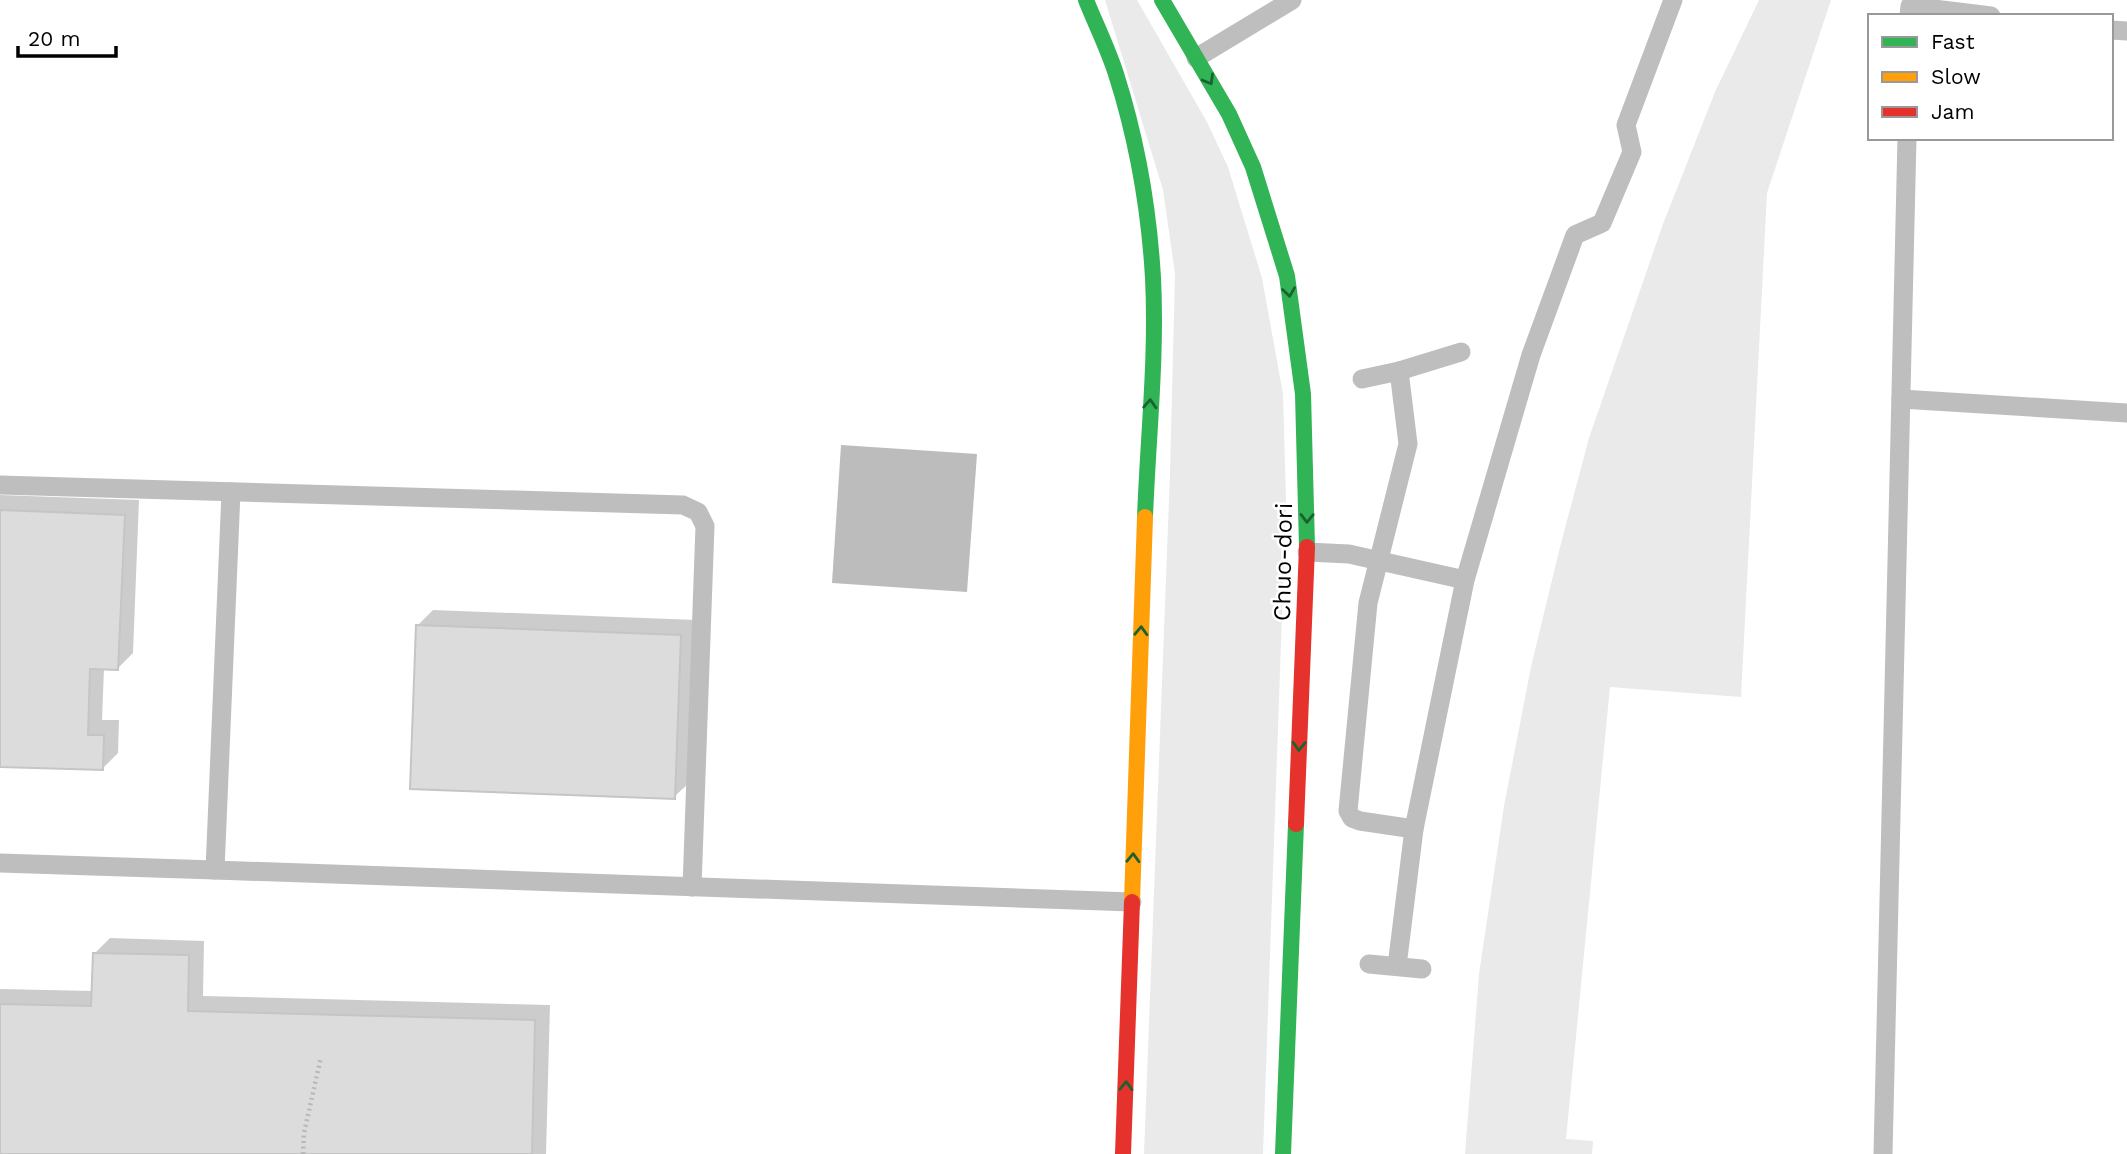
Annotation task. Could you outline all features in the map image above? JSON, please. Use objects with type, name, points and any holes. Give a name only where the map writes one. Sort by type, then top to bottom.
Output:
[{"type":"street","points":[[1086,0],[1115,72],[1133,134],[1144,192],[1153,277],[1154,340],[1147,468],[1123,1154]]},
{"type":"street","name":"Chuo-dori","points":[[1162,0],[1228,114],[1253,167],[1287,276],[1303,394],[1307,552],[1283,1154]]},
{"type":"lane","points":[[1196,58],[1292,0]]},
{"type":"lane","points":[[1397,966],[1414,828],[1465,580],[1531,355],[1575,235],[1602,223],[1632,152],[1626,125],[1673,0]]},
{"type":"lane","points":[[1909,14],[1910,6],[1975,14]]},
{"type":"lane","points":[[1883,1154],[1907,140]]},
{"type":"lane","points":[[1362,379],[1461,352]]},
{"type":"lane","points":[[1399,371],[1408,444],[1368,603],[1348,811],[1352,818],[1360,821],[1414,828]]},
{"type":"lane","points":[[1901,400],[2127,413]]},
{"type":"lane","points":[[0,485],[683,505],[698,512],[705,526],[692,887]]},
{"type":"lane","points":[[215,870],[231,492]]},
{"type":"lane","points":[[1307,552],[1349,554],[1465,580]]},
{"type":"lane","points":[[0,863],[1132,902]]},
{"type":"lane","points":[[1369,964],[1422,969]]},
{"type":"path","points":[[303,1154],[304,1133],[321,1057]]},
{"type":"shaded area","points":[[1105,0],[1137,0],[1207,122],[1228,167],[1262,278],[1283,394],[1286,501],[1263,1154],[1144,1154],[1175,274],[1163,190]]},
{"type":"shaded area","points":[[1759,0],[1831,0],[1767,193],[1741,697],[1610,687],[1566,1139],[1593,1141],[1592,1154],[1465,1154],[1479,974],[1504,806],[1531,667],[1560,547],[1589,438],[1663,224],[1715,92]]},
{"type":"shaded area","points":[[841,445],[977,454],[967,592],[832,583]]},
{"type":"building","points":[[0,510],[125,515],[118,670],[90,669],[88,735],[104,735],[103,770],[0,767]]},
{"type":"building","points":[[416,625],[681,635],[675,799],[410,789]]},
{"type":"building","points":[[93,953],[189,955],[188,1011],[535,1020],[532,1154],[0,1154],[0,1004],[91,1006]]},
{"type":"traffic: fast","points":[[1086,0],[1109,55],[1123,99],[1136,149],[1148,226],[1153,278],[1154,337],[1145,517]]},
{"type":"traffic: fast","points":[[1162,0],[1229,114],[1253,167],[1287,276],[1303,394],[1307,547]]},
{"type":"traffic: fast","points":[[1283,1154],[1296,824]]},
{"type":"traffic: slow","points":[[1132,902],[1145,517]]},
{"type":"traffic: jam","points":[[1296,824],[1307,547]]},
{"type":"traffic: jam","points":[[1123,1154],[1132,902]]}]
